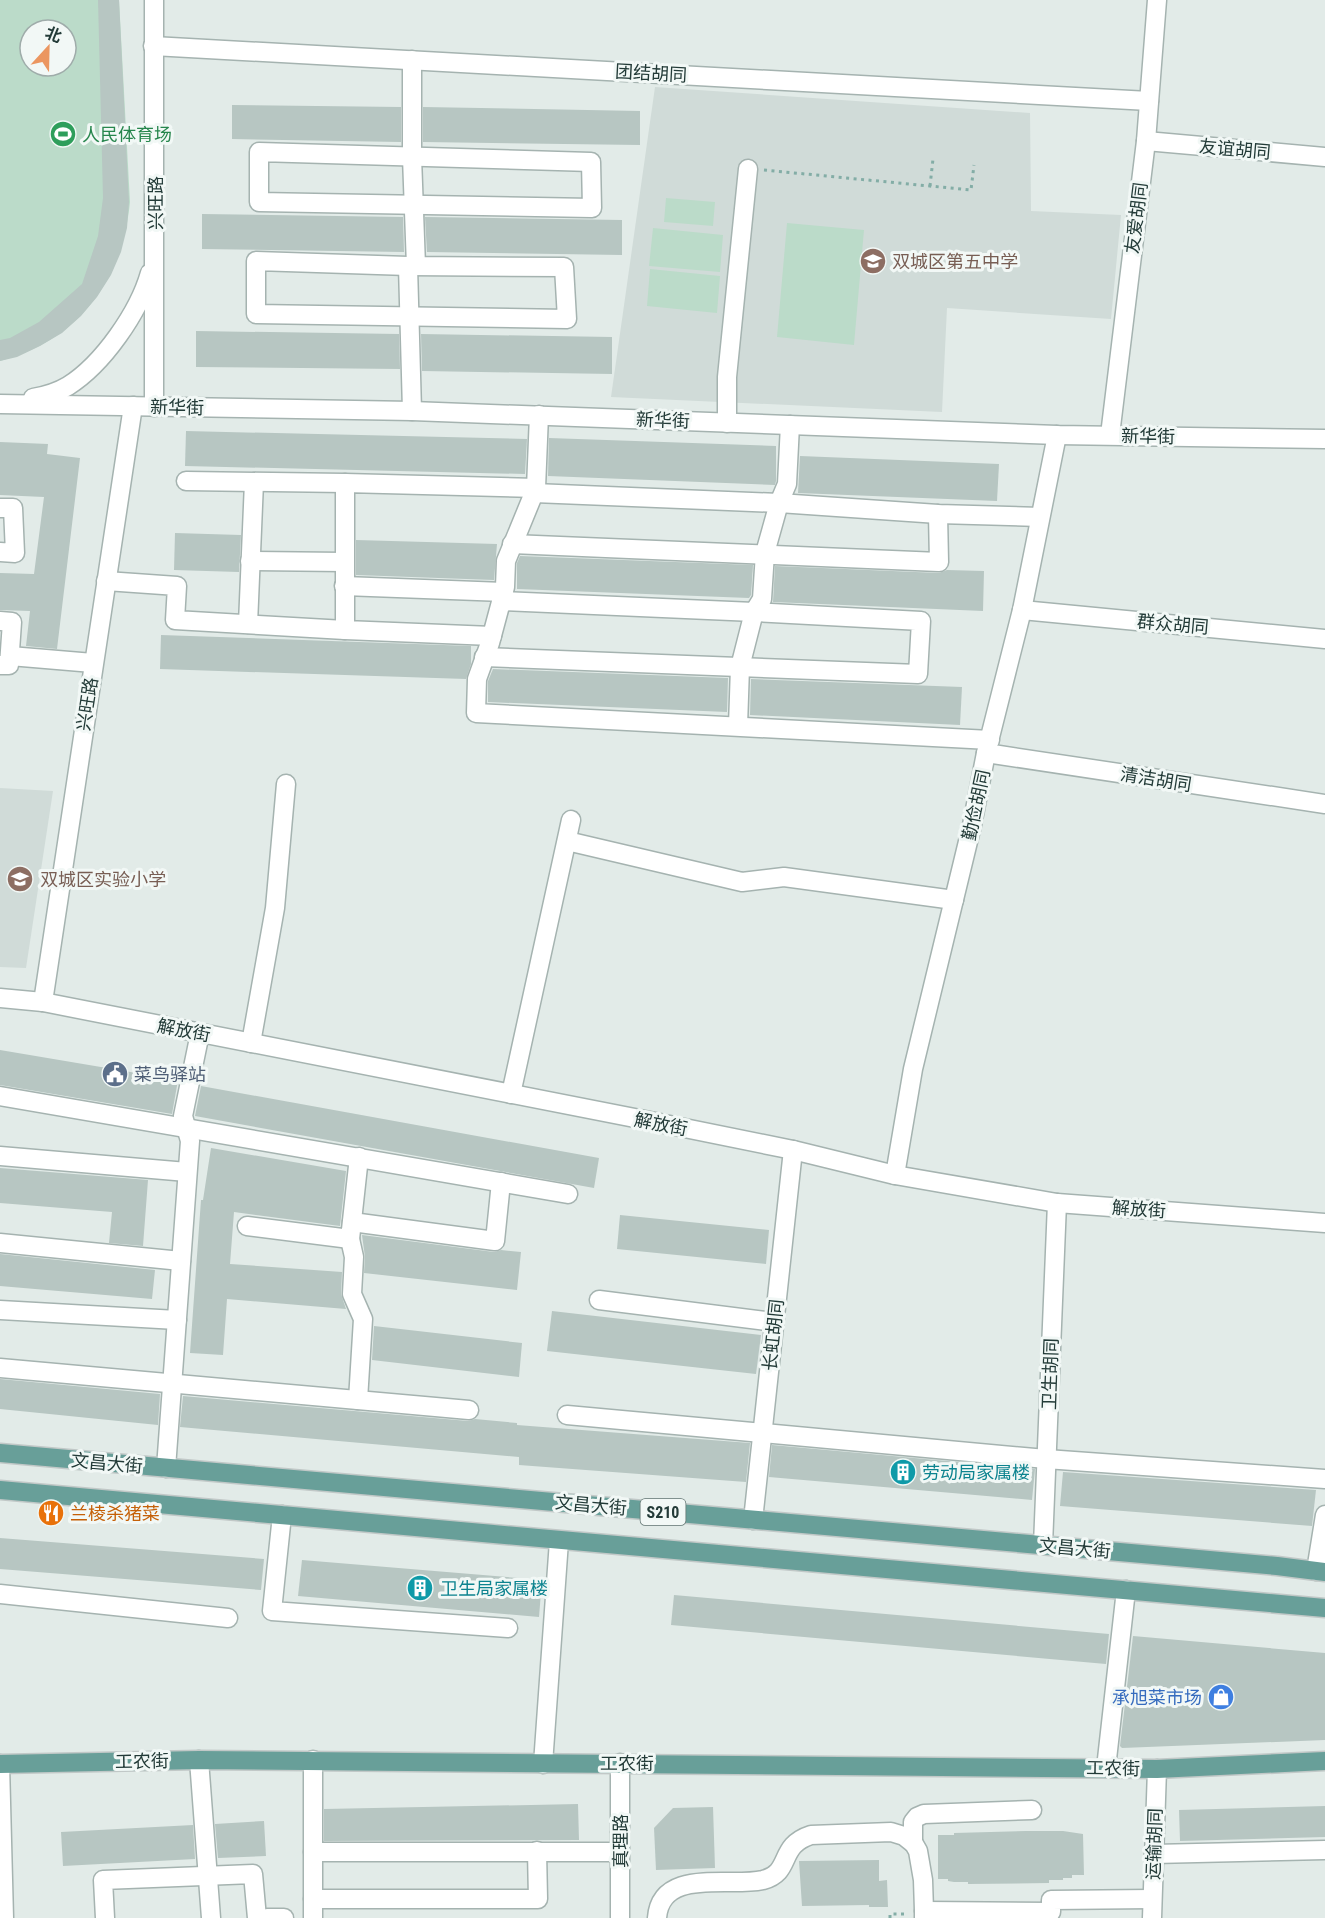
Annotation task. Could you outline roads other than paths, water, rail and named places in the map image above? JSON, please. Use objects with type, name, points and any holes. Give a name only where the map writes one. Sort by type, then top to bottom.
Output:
[{"type":"main road","name":"文昌大街","points":[[0,1453],[1277,1566],[1322,1574]]},
{"type":"main road","name":"文昌大街","points":[[0,1490],[1325,1608]]},
{"type":"main road","name":"工农街","points":[[0,1764],[199,1760],[1156,1769],[1325,1761]]},
{"type":"street","name":"兴旺路","points":[[154,0],[154,407]]},
{"type":"street","name":"友爱胡同","points":[[1110,435],[1146,141],[1157,0]]},
{"type":"street","name":"团结胡同","points":[[153,46],[1149,101]]},
{"type":"street","points":[[412,60],[414,205],[409,317],[412,411]]},
{"type":"street","name":"友谊胡同","points":[[1146,141],[1325,157]]},
{"type":"street","points":[[259,153],[412,157],[591,162],[592,208],[259,202],[259,153]]},
{"type":"street","points":[[727,423],[727,377],[748,169]]},
{"type":"street","points":[[4,404],[48,395],[68,386],[106,352],[140,301],[155,254]]},
{"type":"street","points":[[256,261],[412,266],[564,267],[567,319],[256,314],[256,261]]},
{"type":"street","name":"新华街","points":[[4,404],[412,411],[1057,435],[1325,439]]},
{"type":"street","name":"兴旺路","points":[[43,1002],[133,406]]},
{"type":"street","points":[[344,586],[503,597],[921,621],[918,674],[484,657],[503,597],[506,561],[535,491],[539,415]]},
{"type":"street","points":[[738,726],[740,667],[754,612],[762,599],[765,553],[779,503],[787,484],[790,425]]},
{"type":"street","name":"勤俭胡同","points":[[895,1174],[913,1069],[1022,610],[1057,435]]},
{"type":"street","points":[[186,481],[345,483],[535,491],[779,503],[938,514],[1040,517]]},
{"type":"street","points":[[248,624],[254,482]]},
{"type":"street","points":[[345,483],[345,630]]},
{"type":"street","points":[[0,508],[13,508],[15,553],[0,552]]},
{"type":"street","points":[[512,544],[939,562],[938,514]]},
{"type":"street","points":[[250,561],[344,562]]},
{"type":"street","points":[[106,581],[177,586],[175,620],[492,636]]},
{"type":"street","name":"群众胡同","points":[[1022,610],[1325,639]]},
{"type":"street","points":[[0,621],[12,622],[5,660],[93,663]]},
{"type":"street","name":"清洁胡同","points":[[484,657],[477,679],[476,713],[738,726],[988,747],[1325,804]]},
{"type":"street","points":[[251,1043],[275,908],[286,784]]},
{"type":"street","points":[[511,1094],[571,820]]},
{"type":"street","points":[[567,841],[742,882],[784,877],[954,900]]},
{"type":"street","name":"解放街","points":[[0,998],[43,1002],[793,1150],[895,1174],[1057,1203],[1325,1223]]},
{"type":"street","points":[[166,1468],[190,1141],[183,1116],[200,1033]]},
{"type":"street","points":[[0,1095],[568,1194]]},
{"type":"street","name":"长虹胡同","points":[[753,1520],[793,1150]]},
{"type":"street","points":[[0,1156],[188,1172]]},
{"type":"street","points":[[358,1400],[363,1319],[352,1294],[354,1257],[351,1231],[359,1157]]},
{"type":"street","points":[[247,1226],[495,1241],[501,1182]]},
{"type":"street","name":"卫生胡同","points":[[1043,1545],[1057,1203]]},
{"type":"street","points":[[0,1243],[181,1261]]},
{"type":"street","points":[[599,1300],[774,1322]]},
{"type":"street","points":[[0,1310],[177,1320]]},
{"type":"street","points":[[0,1368],[469,1410]]},
{"type":"street","points":[[567,1415],[1046,1459],[1325,1479]]},
{"type":"street","points":[[282,1515],[272,1611],[508,1629]]},
{"type":"street","points":[[1322,1574],[1325,1515]]},
{"type":"street","points":[[543,1764],[559,1540]]},
{"type":"street","points":[[1106,1768],[1126,1590]]},
{"type":"street","points":[[0,1594],[228,1618]]},
{"type":"street","points":[[199,1760],[211,1918]]},
{"type":"street","points":[[313,1761],[313,1918]]},
{"type":"street","name":"真理路","points":[[620,1763],[620,1918]]},
{"type":"street","points":[[0,1764],[4,1918]]},
{"type":"street","name":"运输胡同","points":[[1152,1918],[1156,1769]]},
{"type":"street","points":[[913,1843],[913,1822],[924,1814],[1032,1810]]},
{"type":"street","points":[[657,1918],[662,1899],[676,1888],[701,1882],[757,1881],[774,1875],[783,1867],[792,1845],[811,1835],[891,1832],[904,1836],[913,1843],[918,1851],[922,1869],[924,1915],[1051,1912],[1051,1900],[1152,1899]]},
{"type":"street","points":[[1154,1854],[1325,1850]]},
{"type":"street","points":[[313,1899],[538,1899],[537,1851]]},
{"type":"street","points":[[313,1852],[620,1852]]},
{"type":"street","points":[[105,1918],[104,1880],[253,1874],[257,1918]]},
{"type":"street","points":[[267,1918],[284,1918]]},
{"type":"place","name":"人民体育场","points":[[63,134]]},
{"type":"place","name":"双城区第五中学","points":[[873,261]]},
{"type":"place","name":"双城区实验小学","points":[[20,879]]},
{"type":"place","name":"菜鸟驿站","points":[[115,1074]]},
{"type":"place","name":"劳动局家属楼","points":[[903,1472]]},
{"type":"place","name":"兰棱杀猪菜","points":[[51,1513]]},
{"type":"place","name":"卫生局家属楼","points":[[420,1588]]},
{"type":"place","name":"承旭菜市场","points":[[1221,1697]]}]
